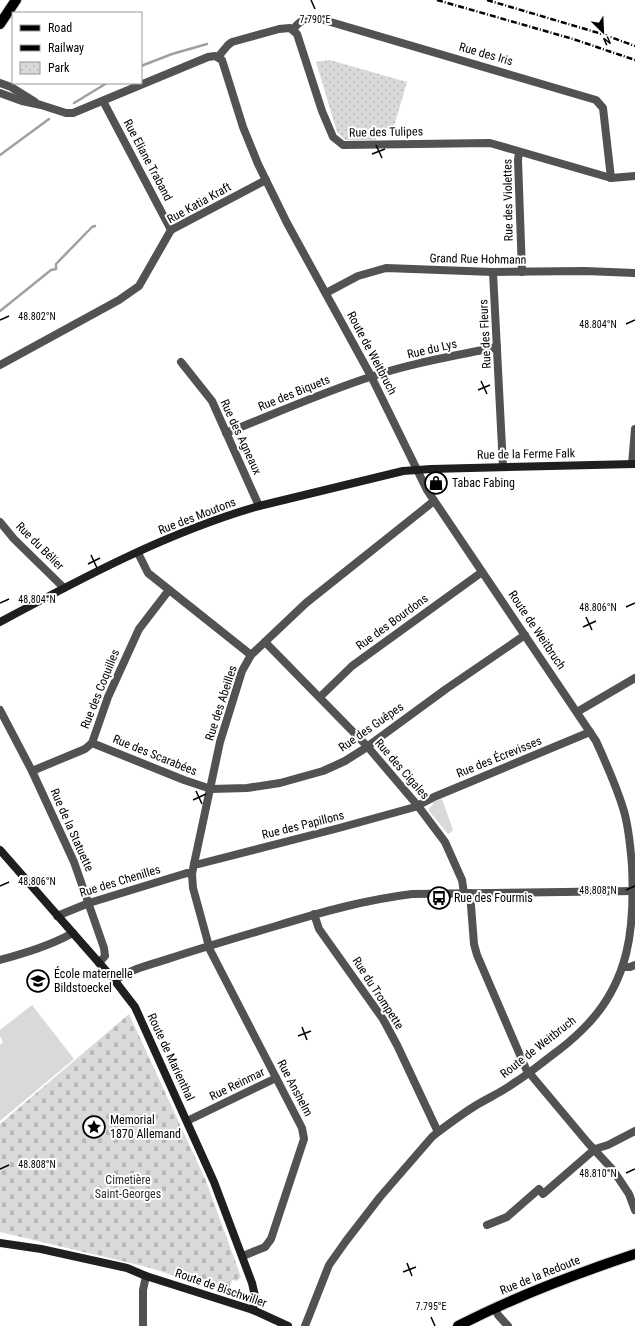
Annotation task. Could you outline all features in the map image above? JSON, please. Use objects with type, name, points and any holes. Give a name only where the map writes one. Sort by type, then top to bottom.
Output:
[{"type":"main road","points":[[0,11],[8,0]]},
{"type":"main road","points":[[0,24],[16,0]]},
{"type":"main road","name":"Rue de la Redoute","points":[[458,1326],[495,1308],[586,1270],[635,1254]]},
{"type":"street","name":"Rue des Iris","points":[[293,30],[300,22],[310,18],[317,18],[596,100],[603,108],[611,178]]},
{"type":"street","points":[[0,93],[22,101],[70,113],[78,112],[103,100],[208,57],[218,57],[232,42],[279,29],[287,28],[293,30]]},
{"type":"street","name":"Rue des Tulipes","points":[[293,30],[301,42],[314,87],[333,137],[343,145],[490,143],[611,178],[635,176]]},
{"type":"street","name":"Route de Weitbruch","points":[[218,57],[222,60],[248,140],[258,164],[287,223],[371,376],[427,490],[596,741],[614,780],[632,837],[634,891],[630,939],[623,967],[613,990],[596,1016],[573,1039],[529,1073],[514,1084],[475,1106],[438,1132],[380,1197],[329,1265],[305,1326]]},
{"type":"street","points":[[0,83],[11,87],[41,105]]},
{"type":"street","name":"Rue Eliane Traband","points":[[103,100],[171,230]]},
{"type":"street","name":"Rue des Violettes","points":[[519,152],[522,272]]},
{"type":"street","name":"Rue Katia Kraft","points":[[0,365],[119,300],[138,286],[171,230],[266,180]]},
{"type":"street","name":"Grand Rue Hohmann","points":[[326,293],[358,276],[386,268],[493,272],[585,271],[635,273]]},
{"type":"street","name":"Rue des Fleurs","points":[[493,272],[503,467]]},
{"type":"street","name":"Rue du Lys","points":[[371,376],[497,347]]},
{"type":"street","name":"Rue des Agneaux","points":[[181,362],[212,401],[259,506]]},
{"type":"street","name":"Rue des Biquets","points":[[226,433],[342,386],[371,376]]},
{"type":"street","points":[[633,464],[635,429]]},
{"type":"street","name":"Rue de la Ferme Falk","points":[[417,470],[633,464]]},
{"type":"street","name":"Rue des Moutons","points":[[0,622],[64,588],[138,553],[173,537],[237,512],[403,471],[417,470]]},
{"type":"street","name":"Rue des Abeilles","points":[[208,946],[193,888],[192,874],[220,742],[242,672],[251,655],[306,604],[434,501]]},
{"type":"street","name":"Rue du Bélier","points":[[0,522],[14,539],[64,588]]},
{"type":"street","points":[[138,553],[148,573],[251,655]]},
{"type":"street","name":"Rue des Bourdons","points":[[320,698],[352,666],[482,572]]},
{"type":"street","name":"Rue des Coquilles","points":[[32,771],[86,749],[92,743],[108,697],[139,629],[169,590]]},
{"type":"street","name":"Rue des Guêpes","points":[[210,789],[247,788],[280,783],[323,771],[345,761],[525,635]]},
{"type":"street","name":"Rue des Cigales","points":[[265,642],[367,746],[418,806],[445,842],[467,893],[474,944],[477,955],[516,1047],[529,1073],[613,1170],[629,1194],[635,1210]]},
{"type":"street","points":[[577,712],[635,678]]},
{"type":"street","name":"Rue de la Statuette","points":[[0,710],[32,771],[74,862],[104,948],[105,956],[99,963]]},
{"type":"street","name":"Rue des Écrevisses","points":[[418,806],[434,797],[590,732]]},
{"type":"street","name":"Rue des Scarabées","points":[[92,743],[210,789]]},
{"type":"street","name":"Rue des Papillons","points":[[194,864],[200,864],[418,806]]},
{"type":"street","name":"Route de Marienthal","points":[[0,850],[115,980],[135,1007],[214,1182],[243,1256],[255,1296],[253,1310]]},
{"type":"street","name":"Rue des Chenilles","points":[[57,916],[89,902],[187,874],[192,874]]},
{"type":"street","points":[[115,980],[128,973],[208,946],[314,914],[356,903],[384,898],[412,894],[634,891]]},
{"type":"street","name":"Rue du Trompette","points":[[314,914],[319,929],[383,1019],[397,1045],[438,1132]]},
{"type":"street","points":[[0,960],[55,943],[73,933]]},
{"type":"street","name":"Rue Anshelm","points":[[208,946],[302,1128],[304,1139],[271,1239],[265,1247],[243,1256]]},
{"type":"street","points":[[623,967],[635,965]]},
{"type":"street","name":"Rue Reinmar","points":[[187,1121],[276,1078]]},
{"type":"street","points":[[487,1225],[508,1217],[538,1189],[543,1194],[595,1149],[608,1145],[635,1131]]},
{"type":"street","name":"Route de Bischwiller","points":[[0,1243],[41,1249],[82,1259],[117,1270],[146,1276],[253,1310],[288,1326]]},
{"type":"street","points":[[143,1326],[143,1290],[146,1276]]},
{"type":"street","points":[[495,1308],[498,1315],[508,1326]]},
{"type":"green space","points":[[330,60],[407,82],[393,130],[377,129],[376,140],[345,140],[337,132],[316,62]]},
{"type":"green space","points":[[442,799],[453,830],[448,834],[429,811],[429,808],[433,805],[433,802]]},
{"type":"green space","points":[[32,1005],[74,1059],[0,1121],[0,1045],[3,1042],[0,1036],[0,1030]]},
{"type":"green space","name":"Cimetière Saint-Georges","points":[[129,1014],[206,1181],[241,1277],[237,1281],[233,1280],[230,1284],[230,1288],[226,1292],[147,1267],[0,1232],[0,1124]]},
{"type":"waterway","points":[[142,66],[172,54],[207,44]]},
{"type":"waterway","points":[[74,103],[105,84]]},
{"type":"waterway","points":[[0,155],[49,119]]},
{"type":"waterway","points":[[0,311],[51,270],[56,269],[56,264],[92,227],[95,226]]},
{"type":"railway","points":[[437,0],[573,39],[635,60]]},
{"type":"railway","points":[[487,0],[602,34],[635,46]]},
{"type":"place","name":"Tabac Fabing","points":[[436,483]]},
{"type":"place","name":"Rue des Fourmis","points":[[439,898]]},
{"type":"place","name":"École maternelle Bildstoeckel","points":[[38,981]]},
{"type":"place","name":"Memorial 1870 Allemand","points":[[94,1127]]}]
